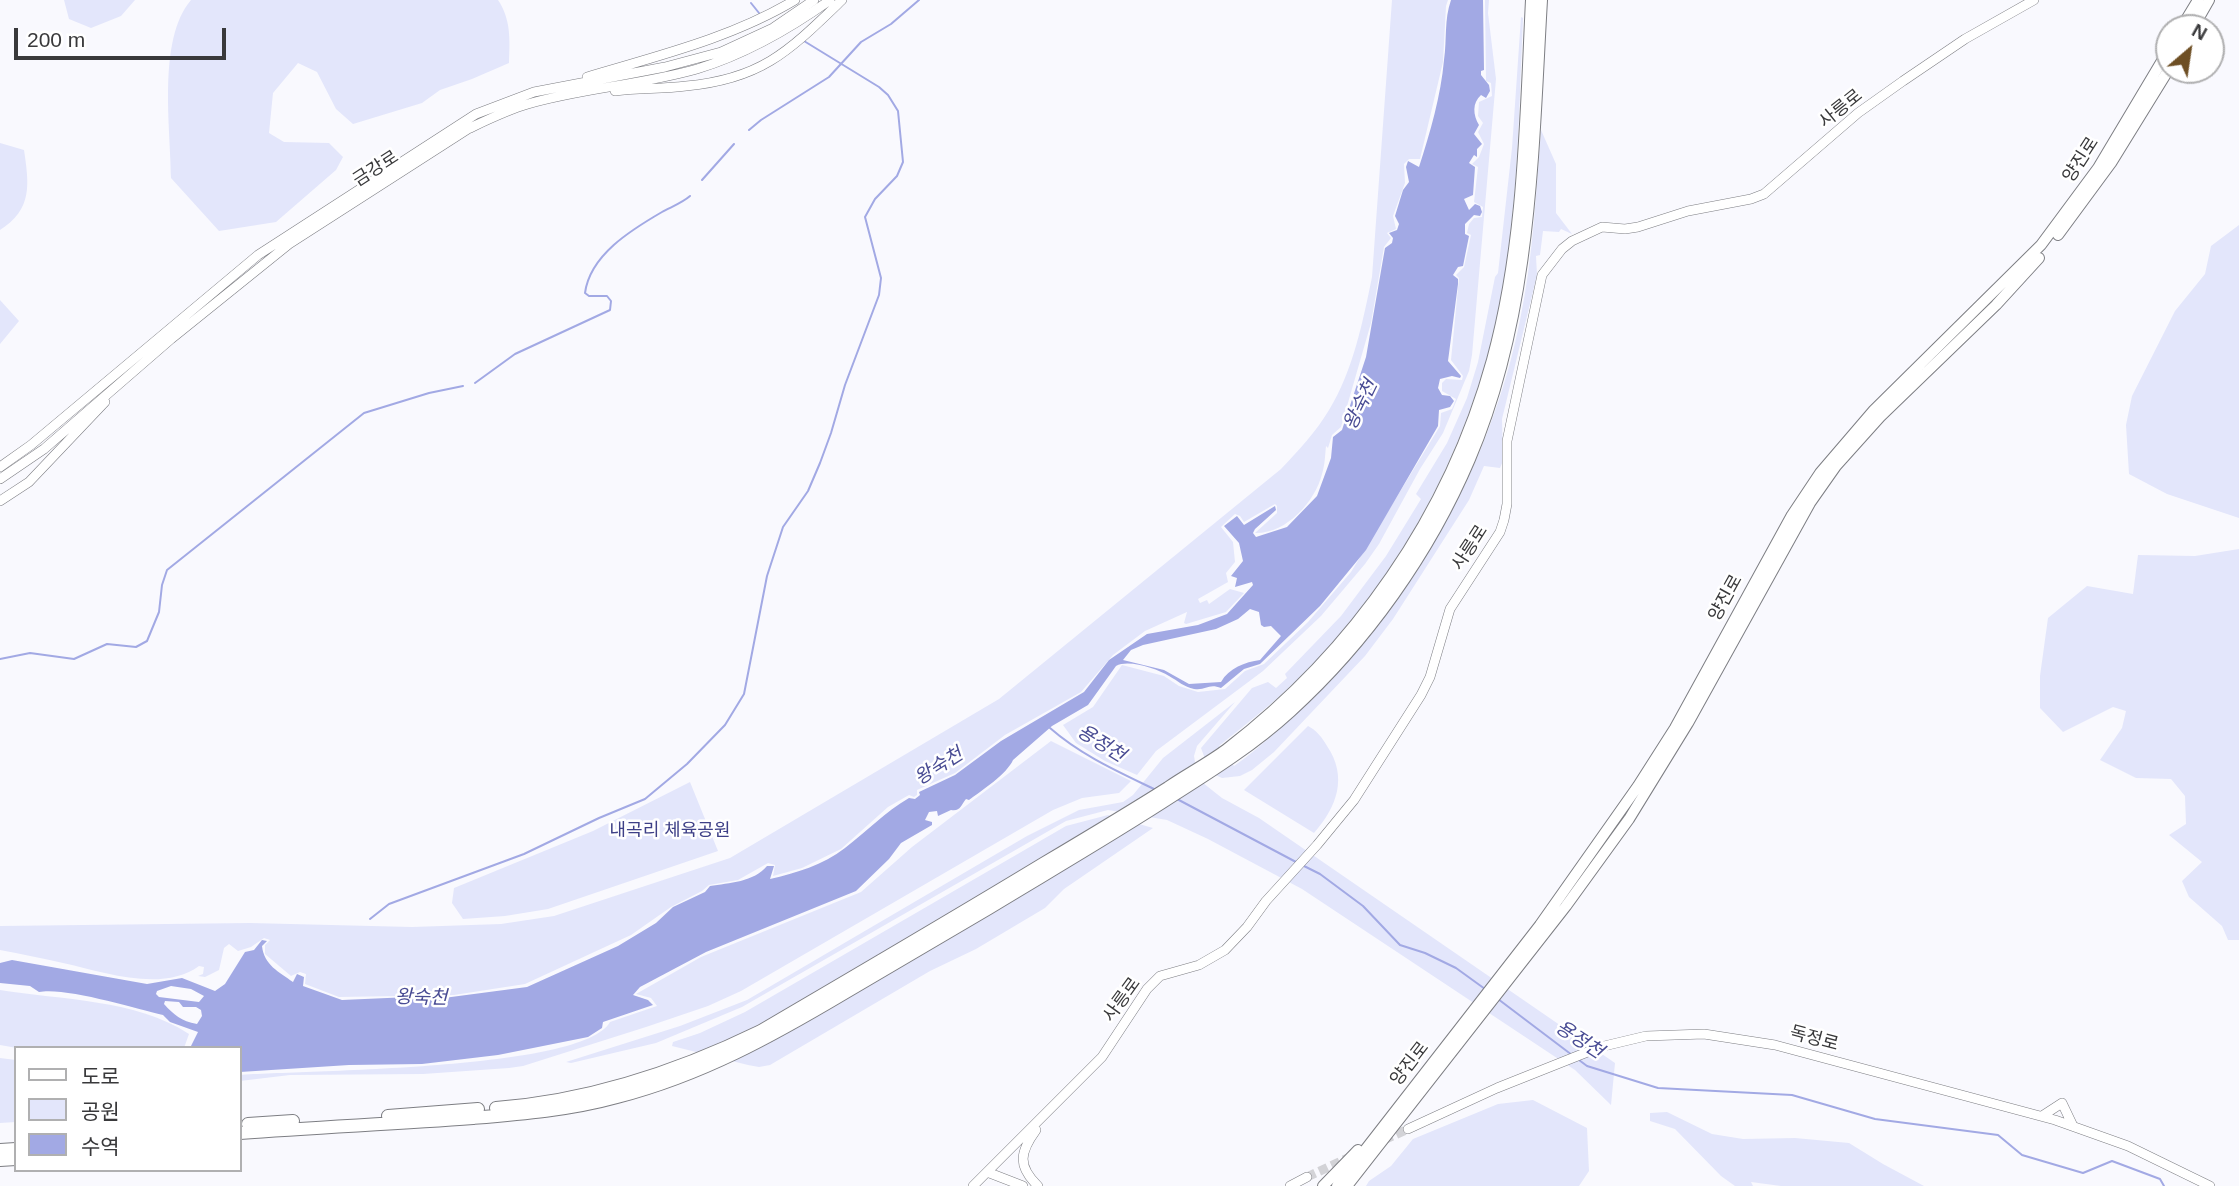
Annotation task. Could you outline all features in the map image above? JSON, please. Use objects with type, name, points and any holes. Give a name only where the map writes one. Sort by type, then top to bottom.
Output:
[{"type":"highway","points":[[1226,756],[1299,689],[1339,647],[1377,600],[1432,512],[1475,418],[1505,310],[1513,261],[1522,184],[1532,0]]},
{"type":"highway","points":[[242,1133],[530,1113],[619,1097],[690,1074],[762,1041],[1109,831],[1226,756],[1291,710],[1347,653],[1378,615],[1432,532],[1467,463],[1487,414],[1505,354],[1515,306],[1530,193],[1541,0]]},
{"type":"highway","points":[[242,1125],[505,1107],[588,1094],[651,1078],[711,1055],[761,1031],[1109,831]]},
{"type":"main road","name":"양진로","points":[[1512,969],[1675,728],[1792,515],[1820,473],[1874,410],[2041,245],[2098,169],[2155,73]]},
{"type":"main road","name":"양진로","points":[[1347,1186],[1405,1114],[1476,1016],[1629,819],[1688,723],[1810,503],[1836,466],[1880,417],[1996,305],[2044,253],[2082,206],[2160,84]]},
{"type":"main road","name":"양진로","points":[[1337,1186],[1476,1016]]},
{"type":"main road","points":[[1356,1186],[1405,1114]]},
{"type":"main road","points":[[1323,1186],[1392,1116]]},
{"type":"street","points":[[534,92],[693,45],[751,23],[795,0]]},
{"type":"street","name":"금강로","points":[[0,467],[31,445],[258,255],[465,121],[534,92],[665,67],[721,51],[774,28],[814,0]]},
{"type":"street","name":"금강로","points":[[0,479],[44,449],[264,262],[468,129],[527,104],[694,70],[722,61],[780,34],[830,0]]},
{"type":"street","points":[[527,104],[623,90],[685,86],[743,76],[787,51],[842,0]]},
{"type":"street","name":"사릉로","points":[[973,1186],[1102,1057],[1147,989],[1160,976],[1199,965],[1225,950],[1354,800],[1421,695],[1430,677],[1450,608],[1500,532],[1507,504],[1507,441],[1542,275],[1562,250],[1572,241],[1602,227],[1638,227],[1678,213],[1764,194],[1858,113],[1965,39],[2034,0]]},
{"type":"street","points":[[0,501],[37,473],[128,376]]},
{"type":"street","name":"독정로","points":[[1408,1129],[1545,1068],[1614,1043],[1646,1036],[1704,1034],[1743,1038],[1796,1050],[2042,1116],[2128,1146],[2210,1186]]},
{"type":"street","points":[[2042,1116],[2062,1103],[2073,1126]]},
{"type":"street","points":[[1038,1186],[1027,1174],[1023,1152],[1051,1110]]},
{"type":"street","points":[[987,1172],[1023,1186]]},
{"type":"street","points":[[1290,1186],[1307,1177]]},
{"type":"green space","points":[[64,0],[135,0],[121,16],[91,28],[69,19]]},
{"type":"green space","points":[[191,0],[498,0],[507,22],[509,63],[440,90],[422,103],[353,124],[336,109],[317,72],[298,63],[273,93],[269,133],[284,142],[329,143],[343,157],[336,170],[276,222],[219,231],[171,178],[168,111],[170,61],[180,17]]},
{"type":"green space","points":[[1392,0],[1448,0],[1443,62],[1420,159],[1409,159],[1404,164],[1405,183],[1393,216],[1396,229],[1387,233],[1391,238],[1384,247],[1371,323],[1341,427],[1332,435],[1328,448],[1326,446],[1323,471],[1313,495],[1297,514],[1278,528],[1255,533],[1277,513],[1275,504],[1244,522],[1235,514],[1221,527],[1233,542],[1235,562],[1226,573],[1228,582],[1198,599],[1200,603],[1207,600],[1209,604],[1230,589],[1244,593],[1226,612],[1186,624],[1187,612],[1145,631],[1113,655],[1081,692],[1005,735],[955,773],[917,790],[914,797],[909,795],[888,807],[841,849],[802,868],[773,876],[775,865],[768,863],[738,880],[709,885],[631,935],[525,984],[454,995],[339,997],[305,984],[306,974],[300,972],[291,976],[265,954],[265,945],[270,940],[264,938],[251,947],[238,951],[229,944],[224,948],[219,970],[205,977],[198,976],[203,974],[204,967],[199,966],[168,978],[132,978],[0,950],[0,926],[250,923],[412,927],[501,924],[554,916],[730,858],[999,699],[1281,469],[1313,434],[1329,410],[1351,362],[1372,277]]},
{"type":"green space","points":[[1485,0],[1489,0],[1488,13],[1496,79],[1472,355],[1469,371],[1443,433],[1379,544],[1321,616],[1263,671],[1156,751],[1137,775],[1105,761],[1076,743],[1063,725],[1093,707],[1122,665],[1164,676],[1179,686],[1198,692],[1225,689],[1245,671],[1264,664],[1308,622],[1351,572],[1440,426],[1441,413],[1452,409],[1456,399],[1442,391],[1442,383],[1446,379],[1462,380],[1463,376],[1451,360],[1459,278],[1456,275],[1464,267],[1471,235],[1467,233],[1469,224],[1474,218],[1482,217],[1483,207],[1474,202],[1478,167],[1472,164],[1479,157],[1484,144],[1478,132],[1483,123],[1478,116],[1479,102],[1492,96],[1491,83],[1486,81]]},
{"type":"green space","points":[[1521,17],[1518,143],[1506,268],[1489,350],[1458,441],[1415,528],[1361,609],[1296,681],[1219,746],[1234,766],[1264,743],[1310,700],[1383,618],[1415,573],[1468,477],[1490,426],[1507,374],[1520,320],[1531,250],[1541,130],[1556,164],[1556,213],[1572,234],[1561,229],[1559,232],[1543,231],[1540,255],[1536,256],[1537,275],[1502,419],[1503,461],[1500,468],[1484,466],[1469,500],[1393,619],[1365,656],[1274,752],[1240,776],[1222,778],[1213,774],[1208,767],[1201,748],[1252,688],[1268,682],[1276,688],[1287,678],[1285,674],[1341,616],[1386,556],[1421,499],[1416,494],[1447,443],[1467,398],[1498,273],[1512,148]]},
{"type":"green space","points":[[0,143],[24,150],[27,185],[26,195],[18,213],[0,230]]},
{"type":"green space","points":[[2239,225],[2239,518],[2167,494],[2129,474],[2126,425],[2132,396],[2175,311],[2205,274],[2211,246]]},
{"type":"green space","points":[[0,300],[19,321],[0,344]]},
{"type":"green space","points":[[2239,549],[2239,940],[2228,940],[2222,926],[2189,897],[2182,881],[2202,862],[2169,835],[2186,824],[2185,796],[2171,779],[2136,778],[2100,760],[2122,728],[2126,711],[2113,707],[2063,732],[2040,708],[2040,676],[2048,618],[2087,586],[2133,594],[2138,555],[2195,556]]},
{"type":"green space","points":[[1235,702],[1197,746],[1194,756],[1198,779],[1222,798],[1259,818],[1615,1063],[1611,1105],[1575,1070],[1302,889],[1167,820],[1108,810],[1066,821],[742,1007],[656,1043],[566,1062],[680,1026],[747,1000],[1027,836],[1079,810],[1123,802],[1133,795],[1163,758]]},
{"type":"green space","points":[[1308,726],[1319,734],[1327,746],[1337,769],[1338,780],[1334,802],[1314,833],[1244,790]]},
{"type":"green space","points":[[1051,741],[1131,781],[1119,793],[1082,798],[1053,810],[741,991],[708,1006],[646,1027],[509,1068],[423,1074],[290,1075],[242,1081],[242,1075],[377,1069],[497,1059],[549,1050],[589,1038],[610,1022],[657,1006],[651,998],[636,994],[701,957],[861,892],[912,847]]},
{"type":"green space","name":"내곡리 체육공원","points":[[690,782],[718,851],[548,909],[463,919],[452,903],[454,888],[593,831]]},
{"type":"green space","points":[[1108,815],[1153,828],[1064,889],[1045,908],[976,949],[930,971],[770,1065],[748,1065],[672,1046],[673,1042],[745,1012],[1066,826]]},
{"type":"green space","points":[[0,990],[122,1007],[168,1022],[189,1034],[185,1046],[14,1047],[0,1045]]},
{"type":"green space","points":[[0,1058],[14,1060],[14,1122],[0,1123]]},
{"type":"green space","points":[[1533,1100],[1587,1128],[1589,1171],[1579,1186],[1366,1186],[1391,1166],[1413,1139],[1498,1104]]},
{"type":"green space","points":[[1667,1112],[1712,1134],[1743,1139],[1795,1138],[1849,1143],[1924,1186],[1781,1186],[1751,1182],[1753,1186],[1735,1186],[1721,1176],[1675,1129],[1650,1121],[1650,1113]]},
{"type":"water","name":"왕숙천","points":[[1451,0],[1483,0],[1484,70],[1481,75],[1490,91],[1486,98],[1481,95],[1475,105],[1479,125],[1474,134],[1482,144],[1477,149],[1477,157],[1474,155],[1469,163],[1475,167],[1473,195],[1464,199],[1469,210],[1475,204],[1480,206],[1482,212],[1480,216],[1474,215],[1465,224],[1465,234],[1469,236],[1463,266],[1458,267],[1453,275],[1458,279],[1458,284],[1448,361],[1461,376],[1440,379],[1438,388],[1442,395],[1450,396],[1454,401],[1450,407],[1439,410],[1438,426],[1366,550],[1320,606],[1260,664],[1244,669],[1221,688],[1213,686],[1198,689],[1187,687],[1164,673],[1143,666],[1116,666],[1088,705],[1052,726],[987,787],[969,800],[966,799],[956,810],[938,816],[937,811],[929,812],[925,820],[932,822],[932,825],[901,843],[889,859],[856,891],[706,952],[640,987],[633,995],[648,1000],[653,1005],[603,1022],[602,1028],[588,1037],[498,1055],[422,1064],[349,1065],[242,1072],[242,1046],[191,1046],[198,1032],[170,1022],[163,1015],[82,995],[39,992],[30,986],[0,983],[0,963],[12,960],[147,984],[182,978],[215,991],[225,984],[245,952],[254,950],[262,940],[267,941],[262,946],[263,953],[278,971],[293,982],[297,974],[304,977],[303,986],[342,1000],[410,997],[436,999],[527,987],[618,946],[656,923],[673,907],[705,892],[710,886],[748,879],[767,866],[774,866],[770,879],[828,859],[900,803],[909,798],[915,799],[920,795],[919,792],[955,775],[1001,741],[1084,692],[1109,660],[1147,634],[1198,625],[1227,614],[1253,585],[1252,582],[1235,587],[1237,578],[1231,576],[1243,561],[1239,543],[1224,526],[1237,516],[1244,525],[1275,506],[1276,510],[1253,533],[1256,537],[1287,527],[1317,496],[1331,458],[1333,437],[1342,430],[1366,357],[1385,248],[1392,243],[1393,238],[1389,233],[1397,230],[1399,224],[1395,216],[1403,190],[1409,182],[1406,167],[1408,161],[1419,167],[1434,114],[1443,73],[1446,22]],"holes":[[[1250,609],[1259,612],[1261,625],[1271,626],[1281,636],[1260,660],[1238,666],[1221,682],[1189,684],[1164,670],[1123,660],[1131,650],[1143,645],[1216,629],[1238,619]],[[171,986],[191,989],[204,996],[199,1002],[159,997],[156,994],[157,991]],[[165,1001],[179,1002],[183,1007],[196,1007],[201,1010],[202,1016],[197,1024],[191,1023],[178,1017],[164,1004]]]},
{"type":"waterway","points":[[749,130],[829,77],[861,42],[891,24],[919,0]]},
{"type":"waterway","points":[[751,3],[759,13]]},
{"type":"waterway","points":[[370,919],[389,904],[524,854],[645,799],[687,764],[725,725],[744,694],[767,576],[783,527],[808,491],[820,463],[845,385],[879,295],[881,278],[865,217],[875,199],[897,176],[903,162],[898,111],[888,95],[804,41]]},
{"type":"waterway","points":[[702,180],[734,144]]},
{"type":"waterway","points":[[475,383],[515,354],[610,310],[611,301],[607,296],[589,296],[585,293],[588,279],[603,255],[650,219],[690,196]]},
{"type":"waterway","points":[[0,659],[30,653],[74,659],[107,644],[136,647],[147,641],[159,612],[162,585],[167,570],[364,413],[429,393],[463,386]]},
{"type":"waterway","name":"용정천","points":[[1050,728],[1088,755],[1156,790]]},
{"type":"waterway","name":"용정천","points":[[1177,799],[1296,862]]},
{"type":"waterway","name":"용정천","points":[[1304,866],[1320,874],[1363,906],[1400,945],[1456,968],[1485,989]]},
{"type":"waterway","name":"용정천","points":[[1498,999],[1572,1055]]},
{"type":"waterway","name":"용정천","points":[[1579,1060],[1587,1066],[1658,1088],[1792,1095],[1875,1119],[1998,1135],[2022,1155],[2083,1173],[2112,1161],[2160,1179],[2164,1186]]},
{"type":"tunnel","points":[[1384,1140],[1408,1129]]},
{"type":"tunnel","points":[[1307,1177],[1350,1157]]}]
